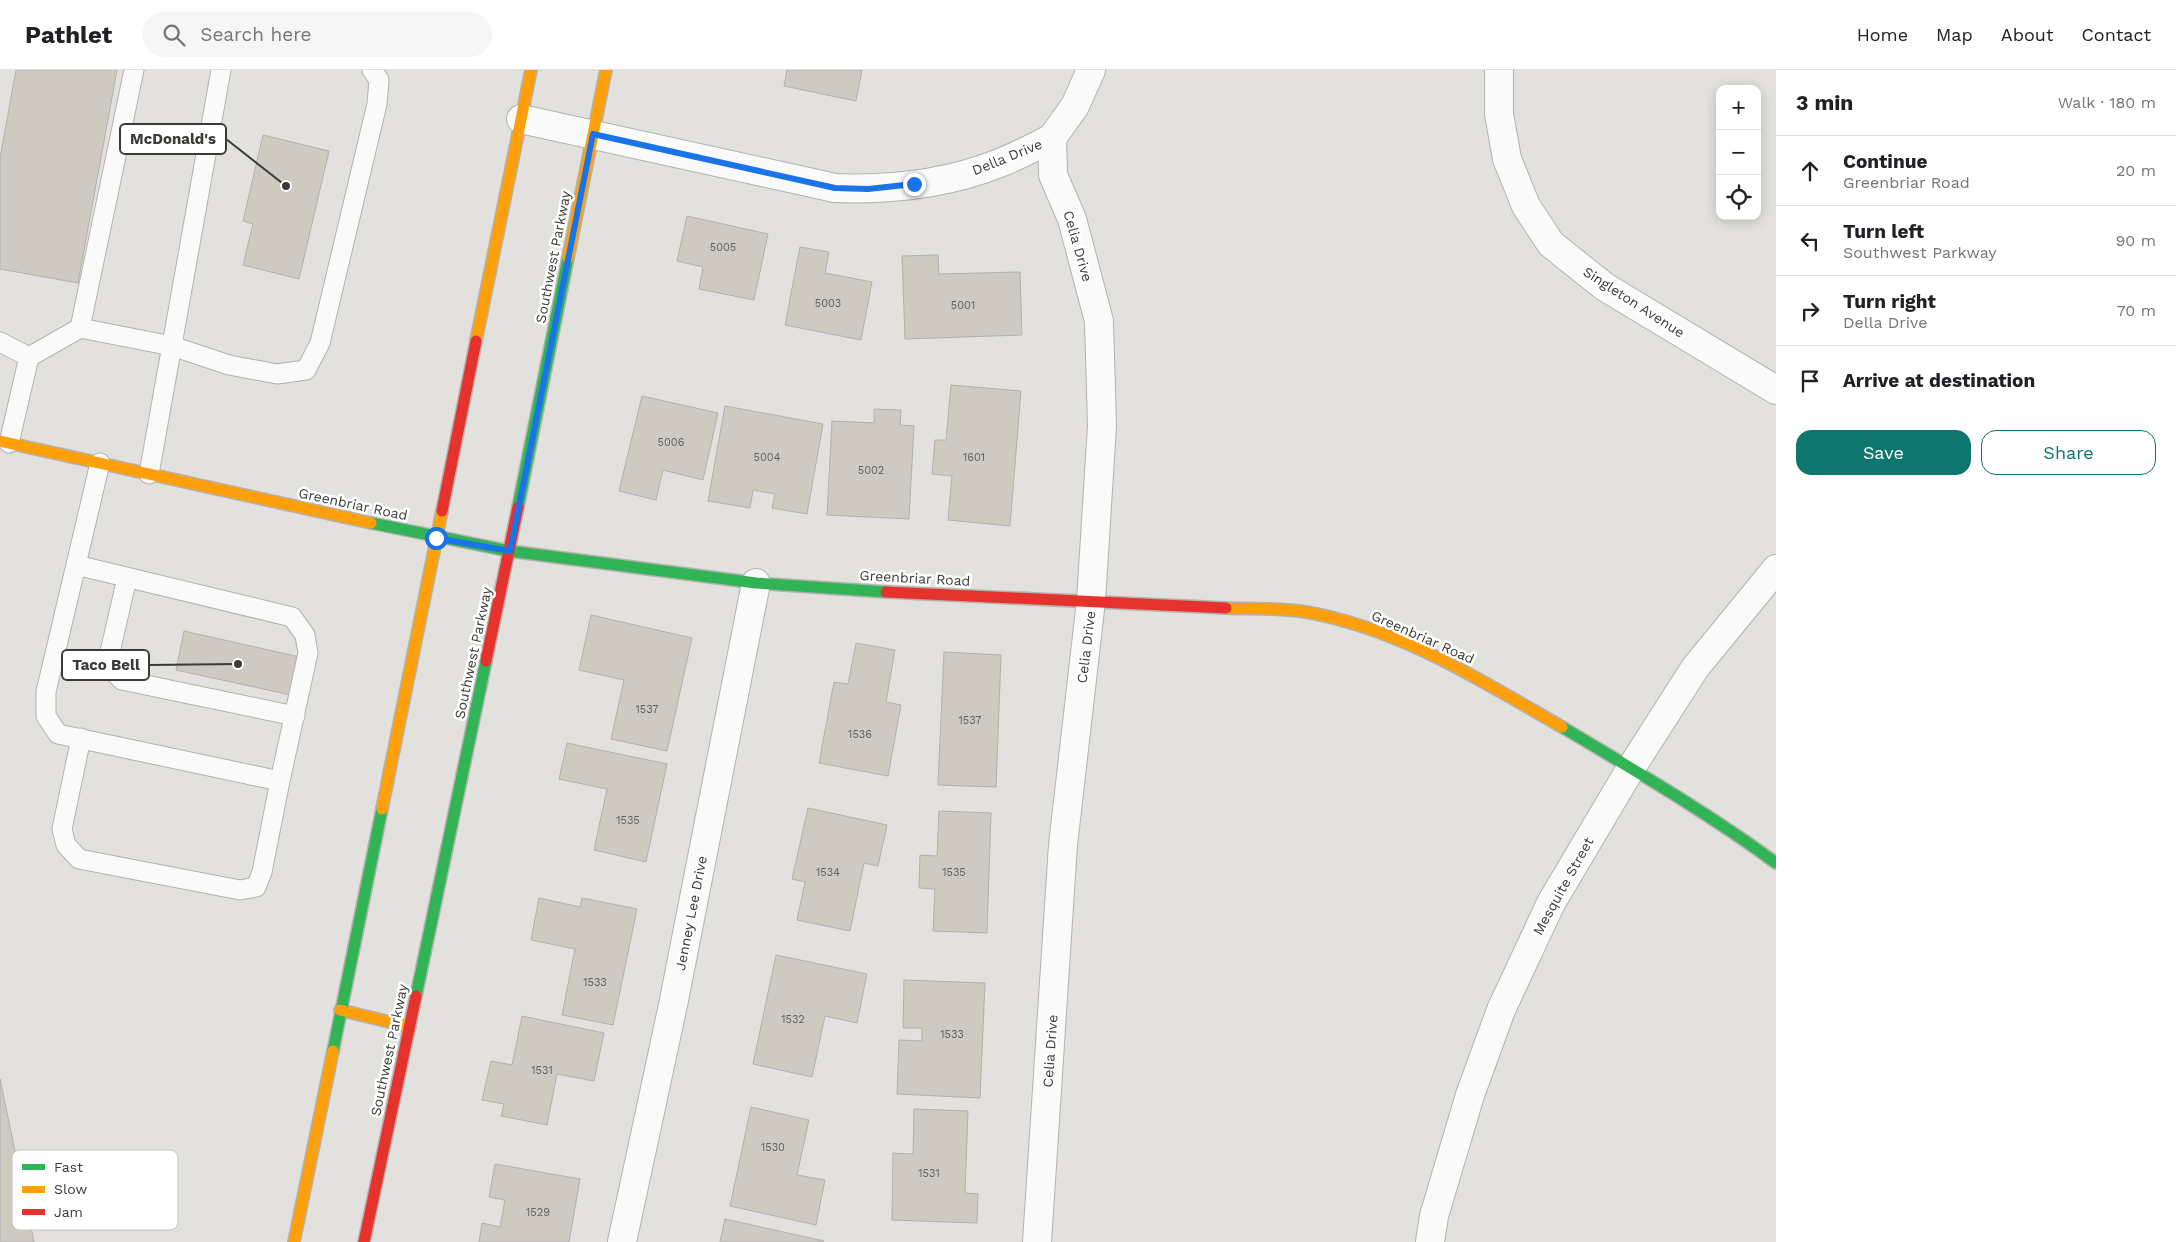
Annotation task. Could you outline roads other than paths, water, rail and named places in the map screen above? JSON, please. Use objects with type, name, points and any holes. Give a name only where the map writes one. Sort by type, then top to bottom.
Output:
[{"type":"main road","points":[[294,1242],[531,70]]},
{"type":"main road","name":"Southwest Parkway","points":[[364,1242],[510,551],[606,70]]},
{"type":"main road","name":"Greenbriar Road","points":[[4,442],[436,538],[510,551],[756,582],[853,590],[1305,612],[1375,629],[1453,664],[1631,768],[1753,846],[1776,863]]},
{"type":"main road","points":[[340,1010],[410,1027]]},
{"type":"street","points":[[1052,138],[1075,106],[1091,70]]},
{"type":"street","name":"Singleton Avenue","points":[[1500,70],[1499,114],[1507,159],[1526,206],[1551,244],[1605,287],[1776,390]]},
{"type":"street","name":"Della Drive","points":[[521,119],[835,188],[868,189],[956,177],[997,164],[1052,138]]},
{"type":"street","name":"Celia Drive","points":[[1037,1242],[1063,845],[1091,601],[1102,426],[1099,321],[1072,219],[1053,175],[1052,138]]},
{"type":"street","name":"Mesquite Street","points":[[1430,1242],[1434,1216],[1470,1095],[1501,1010],[1551,903],[1631,768],[1695,668],[1776,569]]},
{"type":"street","name":"Jenney Lee Drive","points":[[622,1242],[673,1005],[756,582]]},
{"type":"lane","points":[[80,328],[134,70]]},
{"type":"lane","points":[[149,474],[221,70]]},
{"type":"lane","points":[[4,442],[29,357],[80,328],[172,346],[229,365],[277,374],[306,370],[320,343],[377,104],[379,80],[372,70]]},
{"type":"lane","points":[[0,342],[29,357]]},
{"type":"lane","points":[[100,464],[46,692],[46,716],[58,734],[280,781]]},
{"type":"lane","points":[[76,565],[292,617],[305,635],[308,653],[262,872],[256,887],[240,890],[79,859],[66,845],[62,829],[81,738]]},
{"type":"lane","points":[[127,578],[110,652],[111,669],[122,680],[295,716]]},
{"type":"place","name":"McDonald's","points":[[286,186]]},
{"type":"place","name":"Taco Bell","points":[[238,664]]}]
